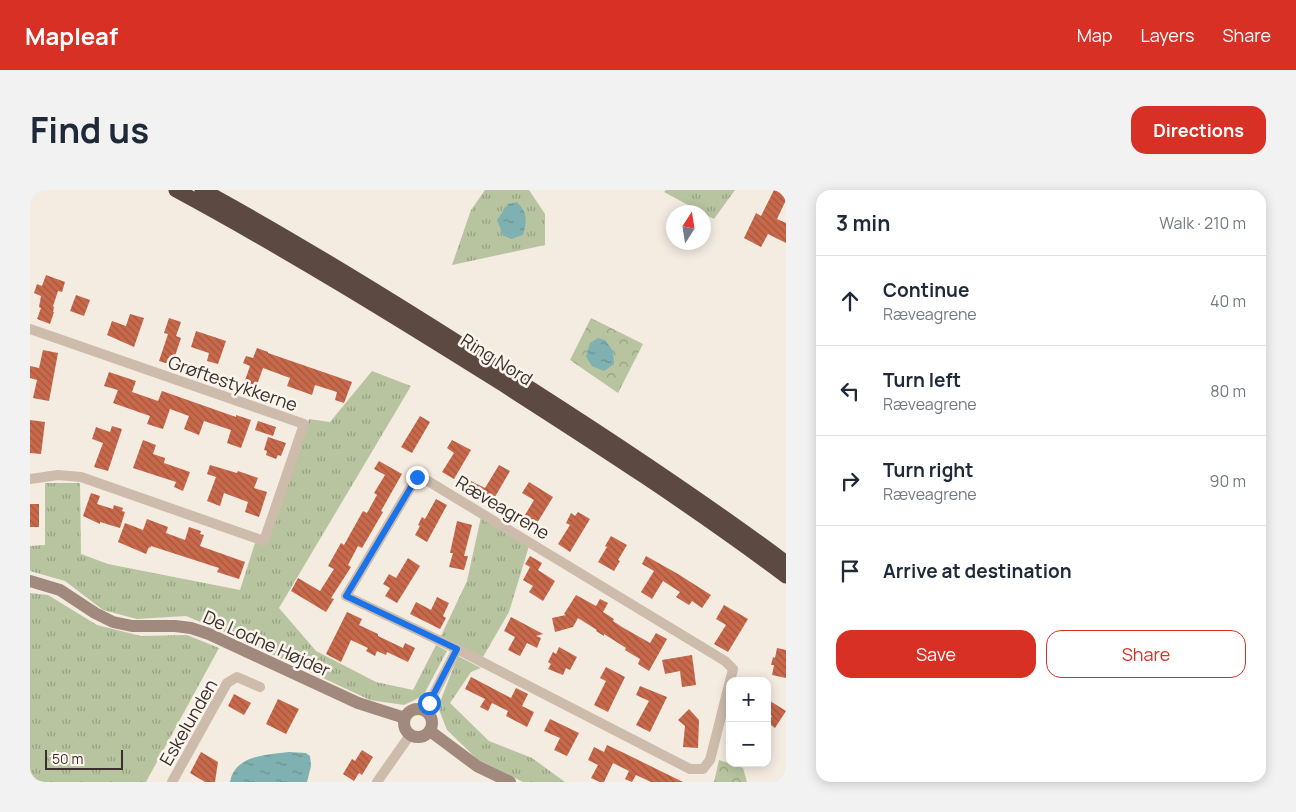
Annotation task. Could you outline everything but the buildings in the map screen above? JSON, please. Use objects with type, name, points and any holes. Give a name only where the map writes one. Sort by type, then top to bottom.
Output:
[{"type":"highway","name":"Ring Nord","points":[[176,190],[318,270],[473,366],[614,457],[786,576]]},
{"type":"highway","points":[[202,190],[407,310],[569,412],[786,563]]},
{"type":"street","name":"Grøftestykkerne","points":[[30,329],[304,424],[264,541],[80,477],[58,475],[30,479]]},
{"type":"street","name":"Ræveagrene","points":[[726,697],[710,760],[702,769],[690,769],[457,649],[346,596],[418,475],[725,661],[733,669],[731,677]]},
{"type":"street","name":"De Lodne Højder","points":[[30,581],[60,590],[96,614],[113,622],[132,626],[175,626],[191,628],[209,634],[358,703],[405,718]]},
{"type":"street","points":[[425,711],[457,649]]},
{"type":"street","name":"Eskelunden","points":[[172,782],[227,683],[237,677],[260,687]]},
{"type":"street","points":[[416,709],[425,711],[432,717],[433,722],[430,731],[423,736],[414,737],[405,727],[405,718],[407,714],[416,709]]},
{"type":"street","points":[[430,731],[477,766],[510,782]]},
{"type":"street","points":[[377,782],[410,734]]},
{"type":"green space","points":[[485,190],[529,190],[545,214],[545,245],[452,265],[471,210]]},
{"type":"green space","points":[[666,190],[735,190],[714,219],[711,217],[711,205],[688,205],[664,192]]},
{"type":"green space","points":[[591,318],[643,344],[618,393],[570,360]]},
{"type":"green space","points":[[372,371],[411,386],[279,608],[316,651],[376,682],[413,690],[436,645],[447,651],[423,696],[404,705],[370,700],[227,633],[186,616],[137,619],[103,610],[65,581],[30,571],[30,546],[45,545],[45,483],[80,483],[81,554],[108,564],[240,590],[255,543],[266,545],[309,419],[330,422]]},
{"type":"green space","points":[[481,517],[529,546],[509,612],[483,657],[441,636],[467,581]]},
{"type":"green space","points":[[30,593],[48,595],[97,625],[141,636],[187,635],[219,648],[146,782],[30,782]]},
{"type":"green space","points":[[458,656],[481,668],[471,672],[450,703],[489,741],[532,758],[565,782],[523,782],[477,759],[447,730],[438,707]]},
{"type":"green space","points":[[719,760],[726,762],[726,767],[743,768],[747,782],[714,782]]},
{"type":"water","points":[[517,202],[525,214],[525,225],[523,235],[511,239],[503,235],[497,220],[508,204]]},
{"type":"water","points":[[598,338],[605,340],[613,351],[614,364],[604,371],[592,366],[586,357],[590,343]]},
{"type":"water","points":[[289,752],[306,753],[310,756],[311,766],[307,782],[230,782],[238,766],[245,761]]},
{"type":"route","points":[[417,477],[346,596],[457,649],[429,703]]}]
